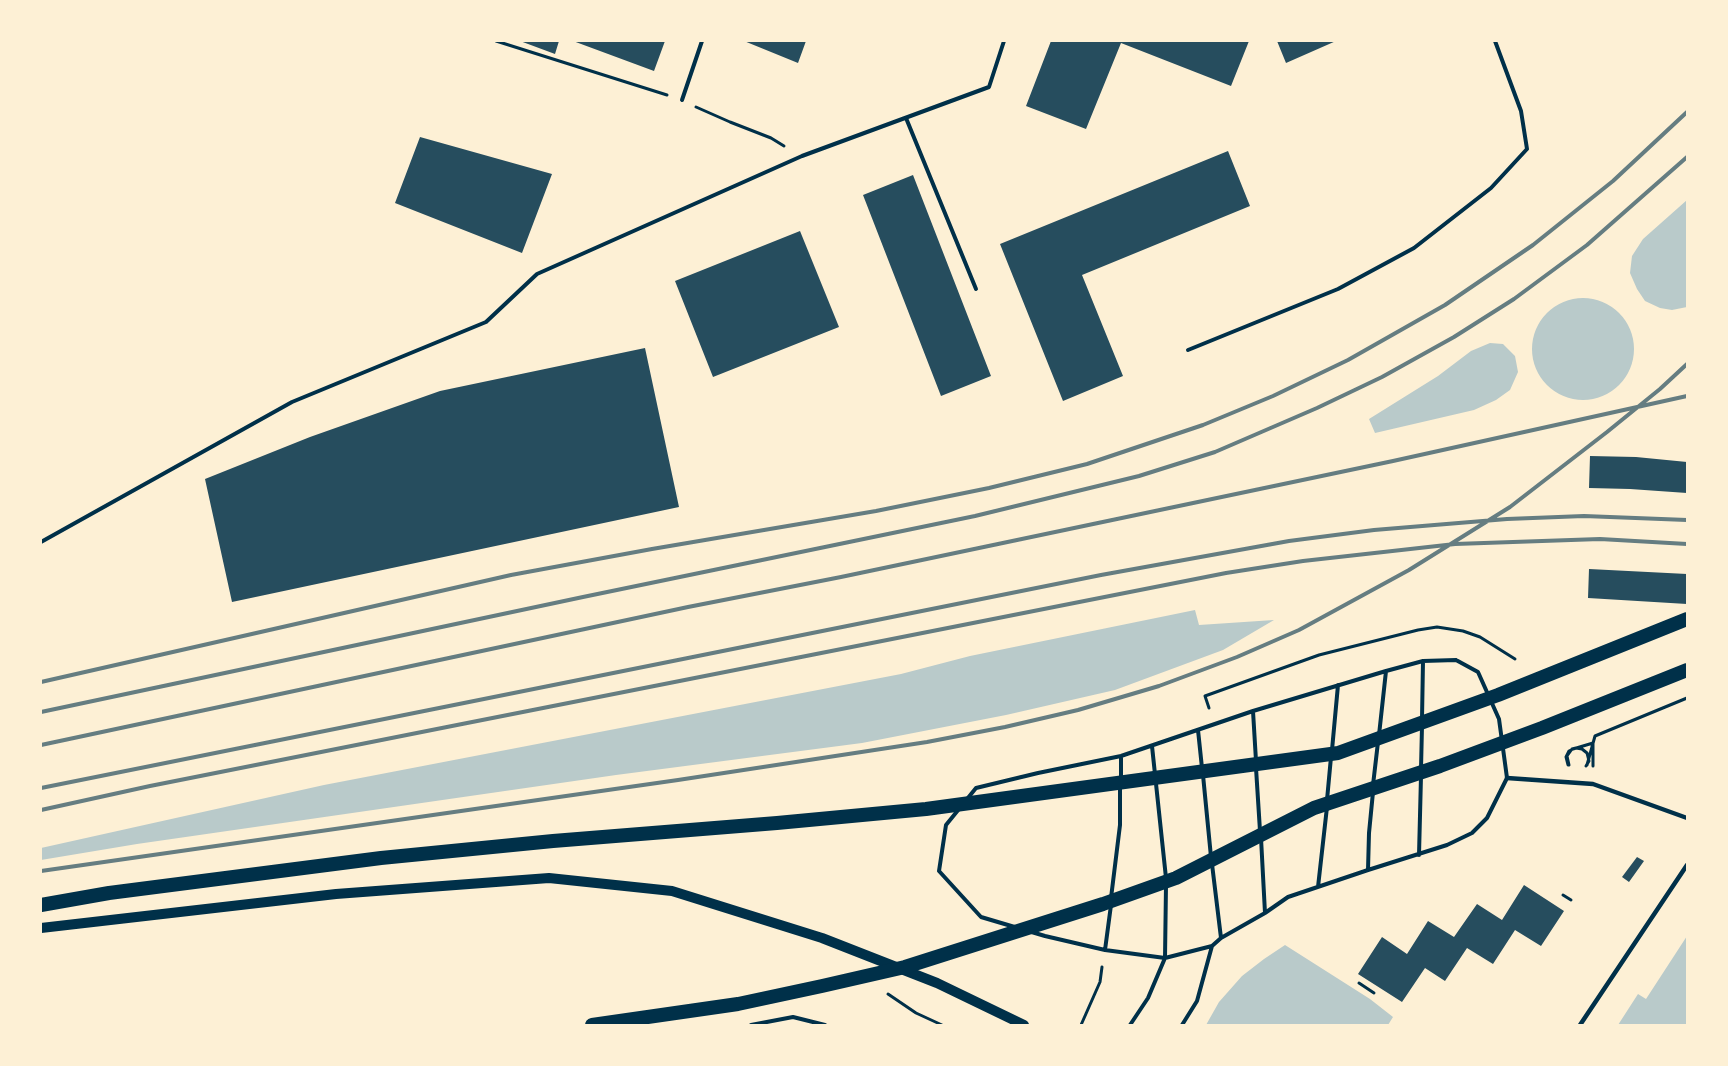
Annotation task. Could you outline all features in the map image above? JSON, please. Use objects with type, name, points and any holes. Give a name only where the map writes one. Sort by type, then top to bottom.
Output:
[{"type":"highway","points":[[41,905],[109,893],[372,860],[553,841],[926,809],[1338,753],[1498,696],[1687,619]]},
{"type":"highway","points":[[592,1025],[738,1004],[905,967],[1085,910],[1176,878],[1314,808],[1440,766],[1687,670]]},
{"type":"main road","points":[[41,928],[336,894],[549,878],[672,891],[840,945],[938,983],[1024,1025]]},
{"type":"street","points":[[1507,778],[1593,784],[1687,818]]},
{"type":"street","points":[[1580,1025],[1687,864]]},
{"type":"lane","points":[[682,100],[702,41]]},
{"type":"lane","points":[[41,542],[292,402],[486,322],[537,274],[802,156],[989,86],[1004,41]]},
{"type":"lane","points":[[1188,350],[1346,284],[1414,248],[1491,188],[1527,149],[1521,110],[1495,41]]},
{"type":"lane","points":[[906,118],[976,289]]},
{"type":"lane","points":[[1456,660],[1478,672],[1499,719],[1507,778],[1487,818],[1472,833],[1419,855],[1288,897],[1265,913],[1221,938],[1212,946],[1165,958],[1105,950],[1045,936],[981,917],[939,872],[946,825],[976,788],[1038,772],[1121,756],[1253,711],[1386,670],[1423,661],[1456,660]]},
{"type":"lane","points":[[1419,855],[1423,661]]},
{"type":"lane","points":[[1368,870],[1370,818],[1386,670]]},
{"type":"lane","points":[[1318,887],[1338,685]]},
{"type":"lane","points":[[1253,711],[1265,913]]},
{"type":"lane","points":[[1198,730],[1221,938]]},
{"type":"lane","points":[[1130,1025],[1148,998],[1165,958],[1167,893],[1152,746]]},
{"type":"lane","points":[[1105,950],[1120,825],[1121,756]]},
{"type":"lane","points":[[1182,1025],[1197,1001],[1212,946]]},
{"type":"lane","points":[[751,1025],[792,1017],[825,1025]]},
{"type":"lane","points":[[1186,1018],[1186,1025]]},
{"type":"path","points":[[496,41],[682,100],[771,138],[802,156]]},
{"type":"path","points":[[1214,725],[1205,696],[1319,655],[1418,630],[1436,627],[1463,631],[1480,637],[1515,659]]},
{"type":"path","points":[[1593,784],[1593,743],[1573,749],[1569,752],[1566,757],[1566,762],[1571,768],[1567,763],[1567,756],[1572,749],[1576,748],[1585,751],[1589,758],[1583,769],[1588,763],[1589,758],[1592,742],[1595,736],[1687,698]]},
{"type":"path","points":[[1563,895],[1571,900]]},
{"type":"path","points":[[1081,1025],[1100,982],[1105,950]]},
{"type":"path","points":[[1359,983],[1374,993]]},
{"type":"path","points":[[884,992],[916,1013],[942,1025]]},
{"type":"shaded area","points":[[1687,200],[1687,307],[1672,310],[1660,308],[1645,301],[1637,289],[1630,273],[1632,256],[1643,239]]},
{"type":"shaded area","points":[[1583,298],[1603,302],[1619,313],[1630,329],[1634,349],[1630,369],[1619,385],[1603,396],[1583,400],[1563,396],[1547,385],[1536,369],[1532,349],[1536,329],[1547,313],[1563,302]]},
{"type":"shaded area","points":[[1490,343],[1503,344],[1515,356],[1518,372],[1510,390],[1496,400],[1474,410],[1375,433],[1369,419],[1438,376],[1471,351]]},
{"type":"shaded area","points":[[1195,610],[1199,625],[1274,620],[1223,650],[1115,690],[1006,715],[862,743],[616,775],[137,844],[41,860],[41,848],[324,785],[901,674],[970,656]]},
{"type":"shaded area","points":[[1687,936],[1687,1025],[1618,1025],[1638,994],[1646,999]]},
{"type":"shaded area","points":[[1285,945],[1370,999],[1393,1017],[1388,1025],[1206,1025],[1219,1002],[1242,976]]},
{"type":"building","points":[[520,41],[559,41],[555,54]]},
{"type":"building","points":[[573,41],[665,41],[654,71]]},
{"type":"building","points":[[744,41],[806,41],[798,63]]},
{"type":"building","points":[[1051,41],[1249,41],[1231,86],[1121,43],[1086,129],[1026,106]]},
{"type":"building","points":[[1277,41],[1336,41],[1286,63]]},
{"type":"building","points":[[420,137],[552,174],[522,253],[395,203]]},
{"type":"building","points":[[1228,151],[1250,206],[1082,275],[1123,376],[1063,401],[1000,244]]},
{"type":"building","points":[[913,175],[991,376],[941,396],[863,195]]},
{"type":"building","points":[[800,231],[839,327],[713,377],[675,281]]},
{"type":"building","points":[[645,348],[679,507],[232,602],[205,479],[310,437],[440,391]]},
{"type":"building","points":[[1590,456],[1636,457],[1687,462],[1687,493],[1589,488]]},
{"type":"building","points":[[1589,569],[1687,574],[1687,604],[1588,598]]},
{"type":"building","points":[[1637,857],[1644,861],[1629,882],[1622,877]]},
{"type":"building","points":[[1524,885],[1564,911],[1541,946],[1515,930],[1493,964],[1467,948],[1445,981],[1425,968],[1402,1002],[1358,974],[1382,937],[1407,954],[1428,921],[1454,937],[1477,904],[1502,920]]},
{"type":"railway","points":[[41,682],[511,575],[876,511],[989,488],[1087,464],[1203,425],[1273,396],[1348,360],[1445,305],[1533,245],[1613,181],[1687,112]]},
{"type":"railway","points":[[41,712],[975,516],[1139,476],[1215,452],[1317,408],[1382,377],[1454,337],[1514,299],[1587,245],[1687,157]]},
{"type":"railway","points":[[41,871],[678,780],[927,742],[1078,710],[1159,686],[1237,657],[1299,630],[1409,570],[1510,507],[1607,432],[1660,389],[1687,364]]},
{"type":"railway","points":[[41,745],[688,607],[841,577],[1393,461],[1687,396]]},
{"type":"railway","points":[[41,788],[1101,575],[1289,541],[1374,530],[1507,519],[1584,516],[1687,520]]},
{"type":"railway","points":[[41,810],[150,786],[1226,573],[1303,561],[1455,544],[1600,539],[1687,544]]}]
